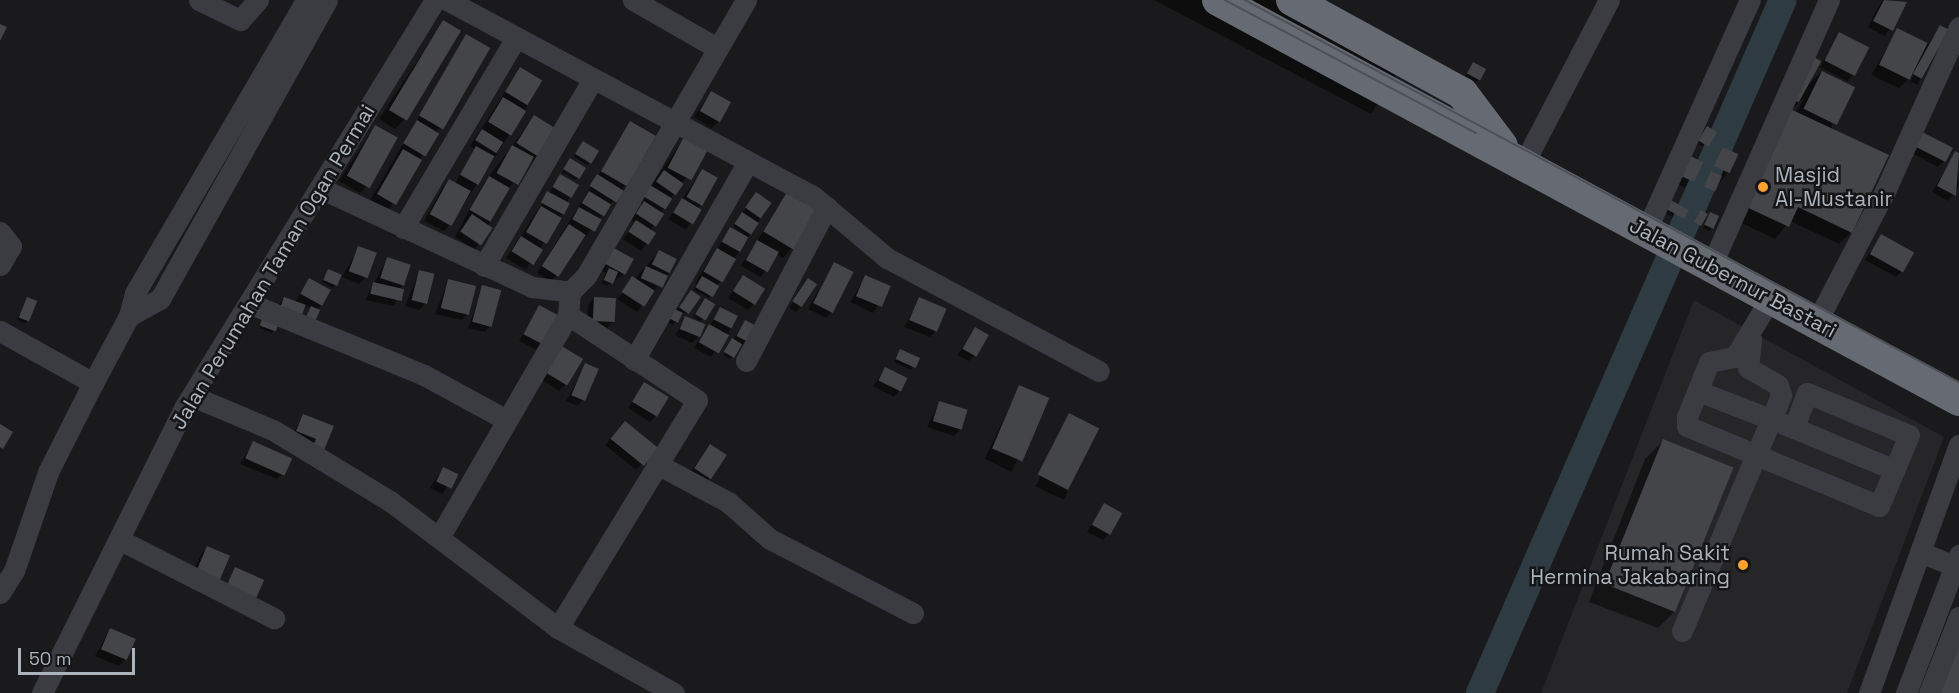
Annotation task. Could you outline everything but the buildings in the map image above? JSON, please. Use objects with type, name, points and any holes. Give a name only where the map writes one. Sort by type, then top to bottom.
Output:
[{"type":"highway","name":"Jalan Gubernur Bastari","points":[[1218,0],[1516,158],[1959,400]]},
{"type":"highway","name":"Jalan Gubernur Bastari","points":[[1292,0],[1462,93],[1516,158]]},
{"type":"street","points":[[199,0],[240,20],[258,0]]},
{"type":"street","points":[[0,593],[14,571],[48,472],[129,316],[135,293],[306,0]]},
{"type":"street","points":[[129,316],[160,299],[327,0]]},
{"type":"street","name":"Jalan Perumahan Taman Ogan Permai","points":[[42,693],[192,396],[251,304],[435,0]]},
{"type":"street","points":[[447,0],[591,82],[748,162],[827,207],[887,258],[1099,371]]},
{"type":"street","points":[[633,0],[717,48]]},
{"type":"street","points":[[440,536],[505,419],[568,315],[570,292],[586,276],[672,122],[746,0]]},
{"type":"street","points":[[1516,158],[1609,0]]},
{"type":"street","points":[[1646,231],[1750,0]]},
{"type":"street","points":[[1712,264],[1829,0]]},
{"type":"street","points":[[1816,323],[1885,191],[1959,27]]},
{"type":"street","points":[[403,228],[515,39]]},
{"type":"street","points":[[484,266],[591,82]]},
{"type":"street","points":[[634,360],[748,162]]},
{"type":"street","points":[[320,188],[484,266],[542,289],[570,292]]},
{"type":"street","points":[[746,361],[827,207]]},
{"type":"street","points":[[0,232],[11,246],[0,265]]},
{"type":"street","points":[[1771,297],[1751,335],[1735,357],[1709,362],[1687,426],[1757,458],[1879,506],[1909,435],[1807,393],[1794,428]]},
{"type":"street","points":[[251,304],[424,375],[505,419]]},
{"type":"street","points":[[558,628],[697,400],[568,315]]},
{"type":"street","points":[[0,331],[93,383]]},
{"type":"street","points":[[1748,368],[1751,335]]},
{"type":"street","points":[[1682,631],[1757,458],[1780,388],[1748,368],[1726,360]]},
{"type":"street","points":[[1698,391],[1895,470]]},
{"type":"street","points":[[192,396],[273,430],[440,536],[558,628],[674,693]]},
{"type":"street","points":[[1869,693],[1959,445]]},
{"type":"street","points":[[657,464],[728,502],[770,539],[913,613]]},
{"type":"street","points":[[120,540],[274,618]]},
{"type":"street","points":[[1906,693],[1957,560],[1920,552]]},
{"type":"street","points":[[1929,693],[1959,617]]},
{"type":"shaded area","name":"Rumah Sakit Hermina Jakabaring","points":[[1694,300],[1944,437],[1847,693],[1541,693]]},
{"type":"waterway","points":[[1681,233],[1783,0]]},
{"type":"waterway","points":[[1480,693],[1670,259]]},
{"type":"tram line","points":[[1225,0],[1476,133]]},
{"type":"tram line","points":[[1245,0],[1959,382]]},
{"type":"place","name":"Masjid Al-Mustanir","points":[[1763,187]]},
{"type":"place","name":"Rumah Sakit Hermina Jakabaring","points":[[1743,565]]}]
